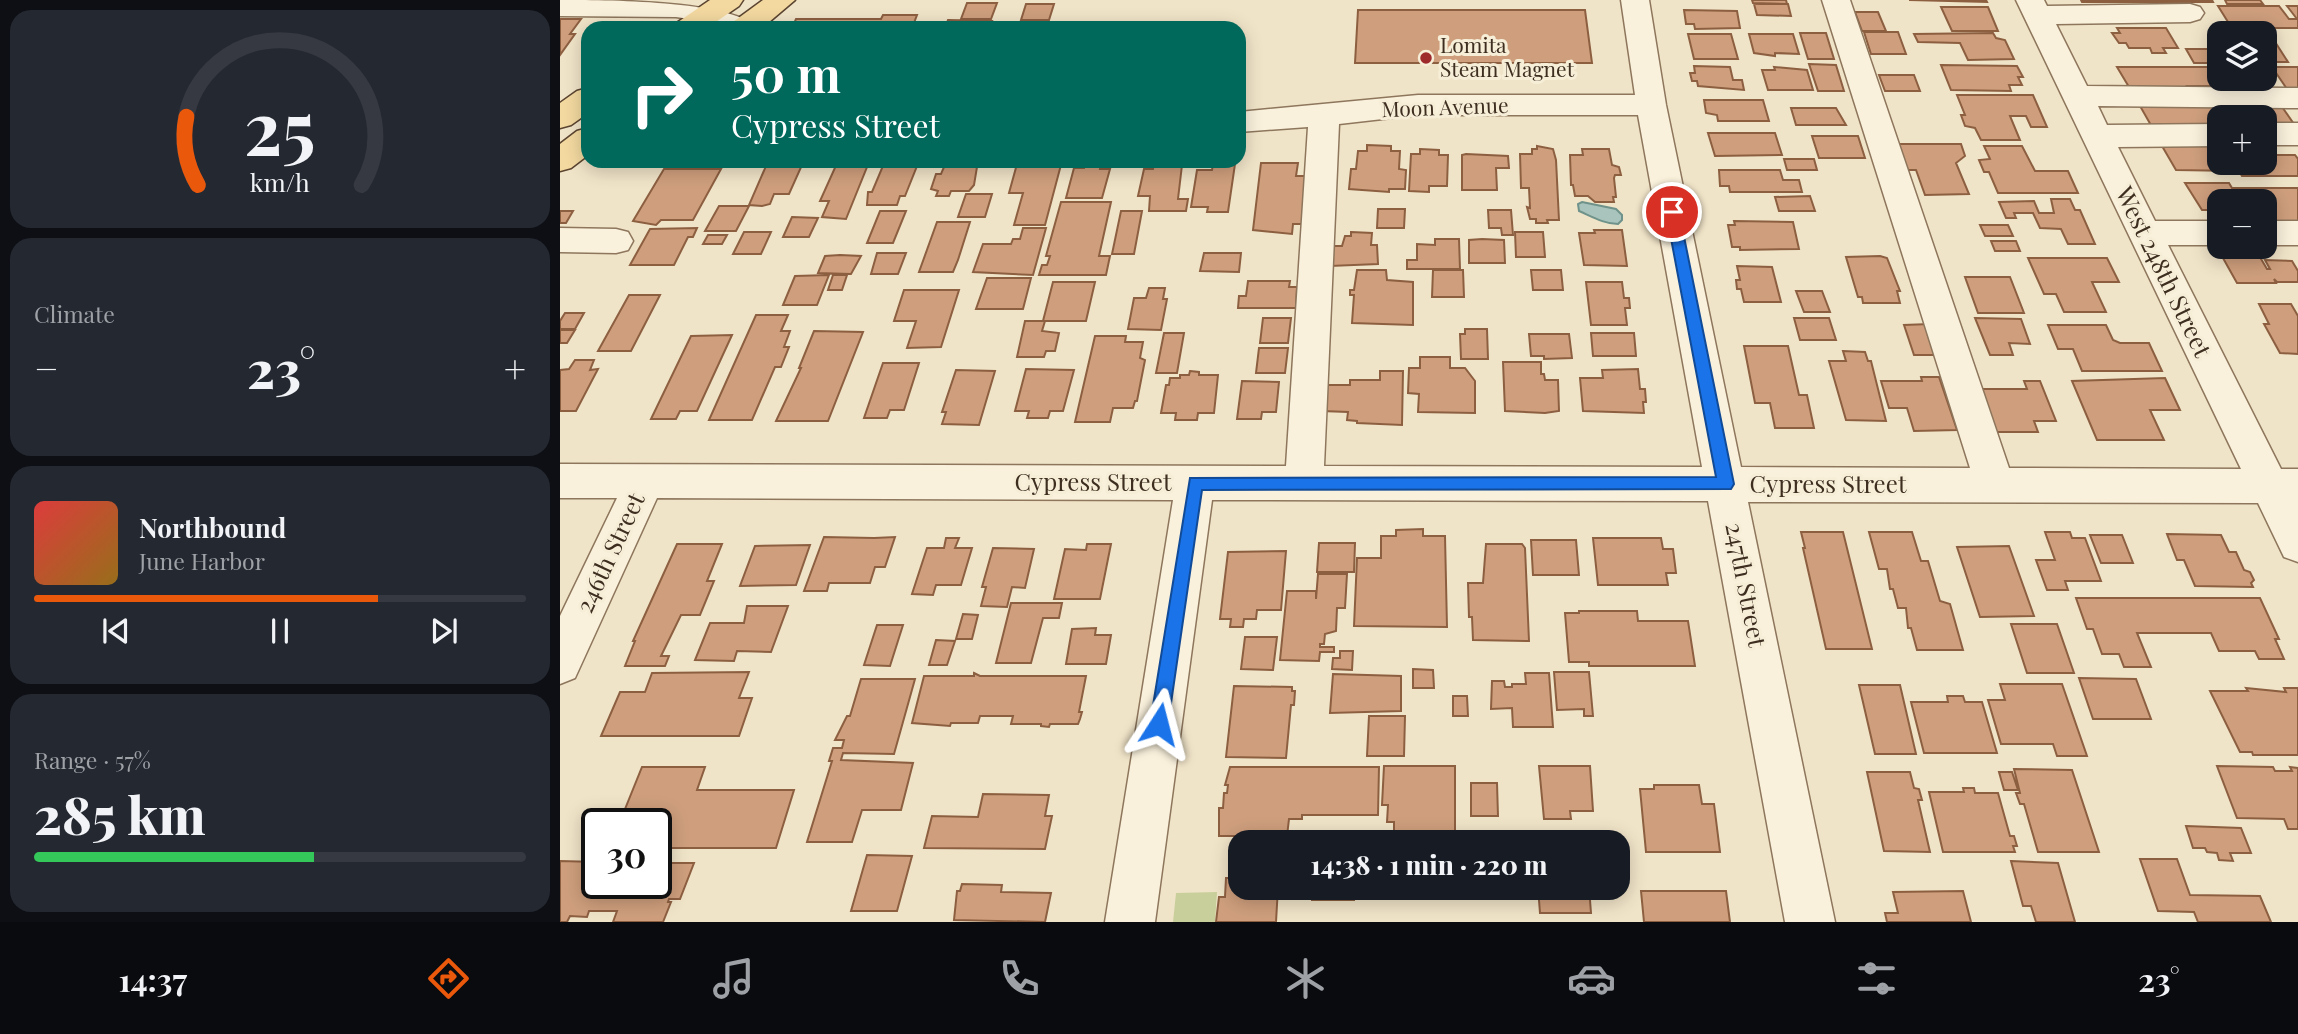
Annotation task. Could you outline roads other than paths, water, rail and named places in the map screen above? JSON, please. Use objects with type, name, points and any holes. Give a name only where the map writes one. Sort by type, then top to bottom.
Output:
[{"type":"main road","points":[[752,21],[781,0]]},
{"type":"main road","points":[[560,118],[581,103]]},
{"type":"main road","points":[[560,160],[581,144]]},
{"type":"street","name":"247th Street","points":[[1635,0],[1651,105],[1810,922]]},
{"type":"street","points":[[1836,0],[1995,485]]},
{"type":"street","points":[[560,8],[620,4],[676,8],[709,14],[726,21]]},
{"type":"street","points":[[2034,7],[2190,13]]},
{"type":"street","name":"West 248th Street","points":[[2034,7],[2144,233],[2283,486],[2298,544]]},
{"type":"street","points":[[2077,96],[2298,98]]},
{"type":"street","name":"Moon Avenue","points":[[1246,122],[1418,105],[1651,105]]},
{"type":"street","points":[[1304,484],[1324,116]]},
{"type":"street","points":[[2277,134],[2298,134]]},
{"type":"street","points":[[2097,136],[2207,135]]},
{"type":"street","points":[[2144,233],[2207,233]]},
{"type":"street","points":[[2277,233],[2298,233]]},
{"type":"street","points":[[560,240],[616,241]]},
{"type":"street","name":"Cypress Street","points":[[560,481],[2283,486]]},
{"type":"street","name":"246th Street","points":[[560,663],[645,481]]},
{"type":"street","points":[[1130,922],[1195,483]]},
{"type":"water","points":[[1582,202],[1616,209],[1622,215],[1622,220],[1613,224],[1579,211],[1578,204]]},
{"type":"place","name":"Lomita Steam Magnet","points":[[1426,58]]}]
